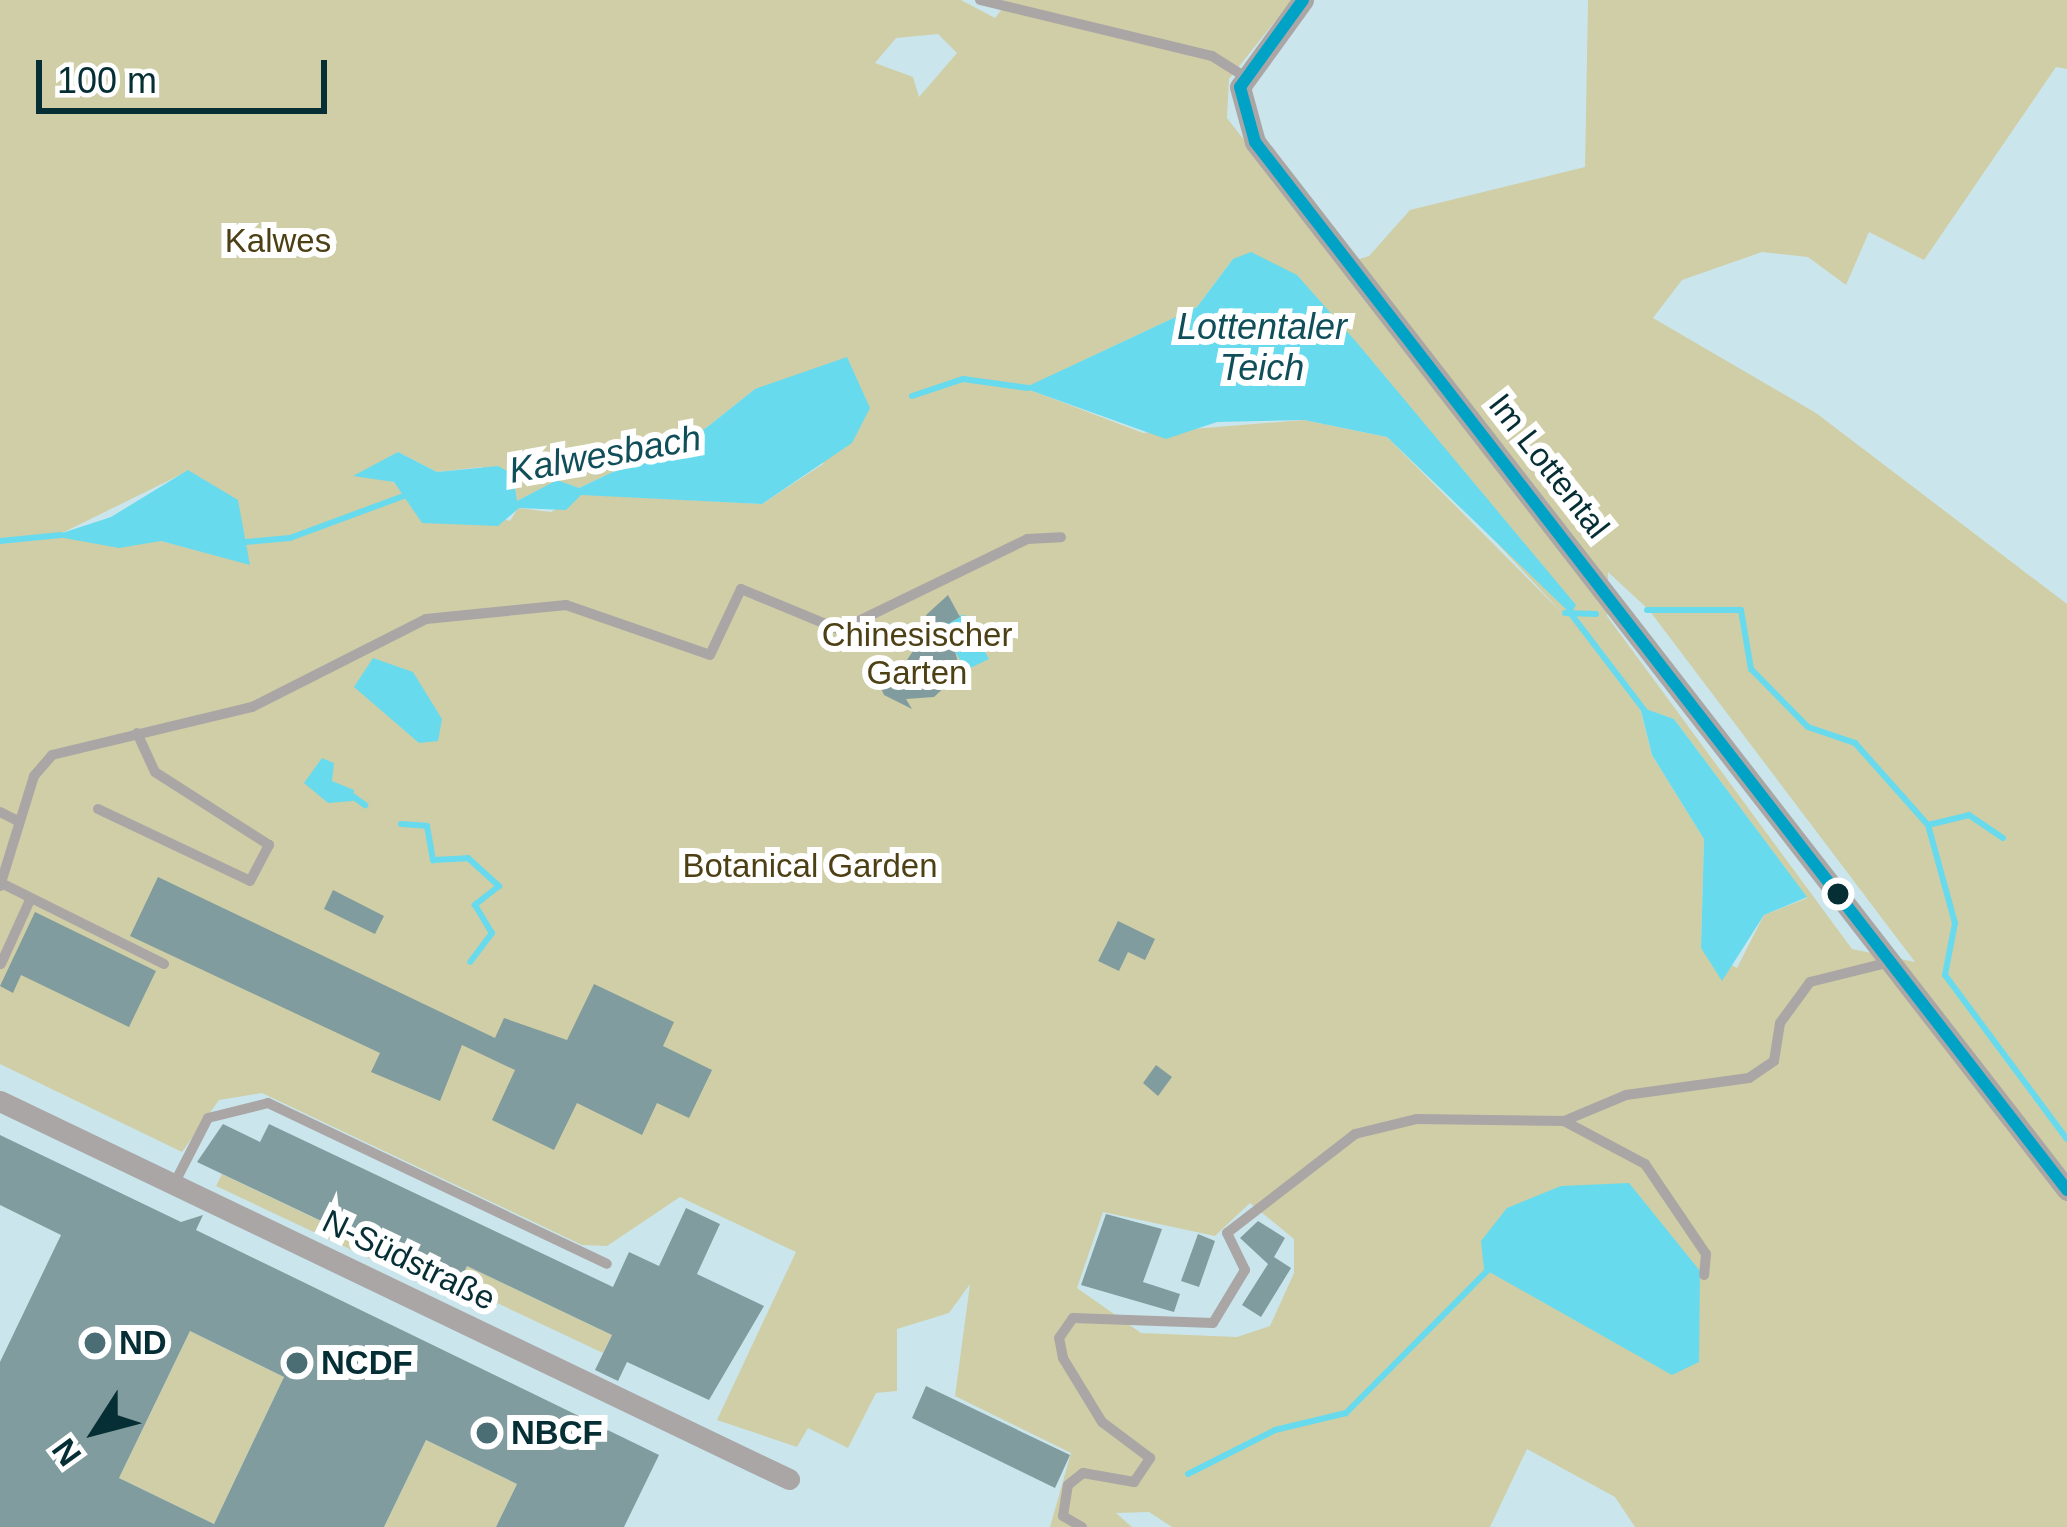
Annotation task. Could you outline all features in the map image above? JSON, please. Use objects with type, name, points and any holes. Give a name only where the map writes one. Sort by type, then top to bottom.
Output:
[{"type":"street","points":[[1244,76],[1303,0]]},
{"type":"street","name":"Im Lottental","points":[[1244,76],[1240,111],[1256,142],[2067,1190]]},
{"type":"street","name":"N-Südstraße","points":[[0,1101],[789,1479]]},
{"type":"lane","points":[[980,0],[1212,56],[1244,76]]},
{"type":"lane","points":[[164,964],[1,884],[18,820],[52,755],[252,707],[387,633],[466,610],[609,612],[710,656],[741,589],[839,630],[1027,538],[1061,537]]},
{"type":"lane","points":[[98,808],[250,881],[268,844],[155,772],[136,733]]},
{"type":"lane","points":[[0,812],[18,820]]},
{"type":"lane","points":[[2,964],[31,898]]},
{"type":"lane","points":[[1082,1527],[1063,1516],[1068,1485],[1083,1473],[1135,1482],[1150,1458],[1102,1422],[1063,1358],[1073,1318],[1213,1323],[1245,1270],[1227,1233],[1237,1221],[1378,1123],[1564,1121],[1626,1096],[1749,1078],[1774,1060],[1780,1023],[1810,982],[1859,961],[1892,963]]},
{"type":"lane","points":[[174,1184],[208,1118],[268,1103],[607,1264]]},
{"type":"lane","points":[[1564,1121],[1645,1164],[1706,1254],[1704,1275]]},
{"type":"green space","points":[[0,0],[961,0],[995,18],[1005,5],[996,0],[1292,0],[1229,79],[1227,118],[1341,265],[1369,256],[1410,210],[1585,167],[1588,0],[2067,0],[2067,69],[2056,67],[1924,260],[1869,232],[1846,285],[1808,257],[1762,252],[1682,280],[1653,318],[1816,413],[2067,604],[2067,1527],[1635,1527],[1615,1497],[1527,1449],[1490,1527],[1172,1527],[1149,1512],[1116,1513],[1132,1527],[1050,1527],[1071,1453],[955,1396],[970,1284],[949,1313],[897,1329],[897,1391],[876,1393],[848,1448],[808,1428],[797,1447],[717,1420],[796,1252],[680,1197],[607,1246],[582,1245],[262,1093],[219,1100],[182,1152],[0,1064]],"holes":[[[938,34],[957,53],[919,97],[913,77],[875,63],[896,38]],[[1233,259],[1564,615],[1387,437],[1304,420],[1143,433],[1025,388],[1197,307]],[[809,378],[823,464],[762,504],[581,494],[551,512],[518,508],[510,521],[374,476],[398,452],[437,472],[482,467],[517,501],[557,481],[579,488],[706,428],[755,389]],[[188,471],[250,564],[161,541],[56,536]],[[1608,572],[1649,610],[1915,962],[1852,949],[1607,616]],[[1640,708],[1674,719],[1807,898],[1764,915],[1737,968],[1701,948],[1704,839],[1652,755]],[[1250,1203],[1294,1239],[1294,1273],[1270,1326],[1237,1337],[1141,1333],[1077,1288],[1103,1212],[1215,1236]]]},
{"type":"green space","points":[[222,1174],[449,1281],[437,1290],[216,1186]]},
{"type":"green space","points":[[467,1266],[612,1335],[603,1353],[459,1285]]},
{"type":"green space","points":[[190,1331],[284,1377],[214,1524],[119,1478]]},
{"type":"green space","points":[[426,1440],[517,1484],[496,1527],[384,1527]]},
{"type":"water","name":"Lottentaler Teich","points":[[1251,252],[1297,275],[1358,344],[1576,605],[1571,614],[1387,437],[1304,420],[1217,422],[1166,439],[1024,388],[1197,307],[1233,259]]},
{"type":"water","points":[[847,357],[870,408],[852,443],[762,504],[581,495],[566,510],[519,508],[498,526],[422,523],[394,482],[353,476],[398,452],[437,472],[498,466],[513,474],[517,501],[557,480],[579,488],[706,428],[755,389]]},
{"type":"water","points":[[188,470],[238,500],[250,565],[161,541],[119,548],[53,536],[111,517]]},
{"type":"water","points":[[965,615],[989,659],[966,670],[935,618]]},
{"type":"water","points":[[373,658],[413,672],[442,719],[438,741],[419,743],[354,687]]},
{"type":"water","points":[[1640,707],[1674,719],[1807,897],[1764,915],[1722,981],[1701,948],[1704,839],[1652,755]]},
{"type":"water","points":[[322,758],[334,763],[332,781],[354,790],[353,801],[328,803],[304,783]]},
{"type":"water","points":[[1629,1183],[1700,1271],[1699,1362],[1672,1375],[1484,1269],[1481,1241],[1507,1208],[1561,1186]]},
{"type":"building","points":[[948,595],[960,617],[934,632],[926,615]]},
{"type":"building","points":[[923,636],[953,645],[961,672],[934,697],[906,699],[912,709],[884,695],[870,662],[883,655],[895,678]]},
{"type":"building","points":[[158,877],[495,1038],[504,1018],[567,1040],[594,984],[674,1022],[663,1046],[712,1070],[689,1118],[657,1103],[642,1135],[577,1103],[554,1150],[492,1120],[515,1070],[462,1045],[440,1101],[371,1072],[380,1053],[130,936]]},
{"type":"building","points":[[333,890],[384,916],[375,934],[324,909]]},
{"type":"building","points":[[35,912],[156,971],[129,1027],[21,975],[13,993],[0,986]]},
{"type":"building","points":[[1118,921],[1155,939],[1145,960],[1128,952],[1119,971],[1098,961]]},
{"type":"building","points":[[1156,1065],[1172,1077],[1158,1096],[1143,1083]]},
{"type":"building","points":[[223,1124],[260,1142],[269,1124],[613,1287],[629,1252],[659,1266],[686,1208],[720,1224],[697,1274],[764,1306],[709,1400],[627,1362],[618,1381],[595,1370],[612,1335],[467,1266],[458,1286],[197,1162]]},
{"type":"building","points":[[0,1135],[181,1222],[203,1215],[196,1230],[659,1455],[624,1527],[496,1527],[517,1484],[426,1440],[384,1527],[0,1527],[0,1362],[61,1235],[0,1205]],"holes":[[[190,1331],[284,1377],[214,1524],[119,1478]]]},
{"type":"building","points":[[1106,1214],[1162,1229],[1143,1282],[1180,1294],[1174,1312],[1081,1285]]},
{"type":"building","points":[[1258,1221],[1285,1238],[1274,1257],[1291,1268],[1261,1317],[1242,1305],[1268,1264],[1240,1238]]},
{"type":"building","points":[[1198,1234],[1215,1241],[1199,1287],[1181,1281]]},
{"type":"building","points":[[926,1386],[1070,1455],[1055,1488],[912,1418]]},
{"type":"waterway","name":"Kalwesbach","points":[[912,396],[963,379],[1028,388]]},
{"type":"waterway","name":"Kalwesbach","points":[[246,542],[290,538],[409,494]]},
{"type":"waterway","name":"Kalwesbach","points":[[0,541],[61,535]]},
{"type":"waterway","points":[[1647,610],[1741,610],[1751,669],[1808,727],[1855,743],[1928,825],[1955,923],[1945,975],[2067,1139]]},
{"type":"waterway","points":[[1565,613],[1596,614]]},
{"type":"waterway","name":"Lottentaler Teich","points":[[1571,614],[1645,711]]},
{"type":"waterway","points":[[354,797],[365,805]]},
{"type":"waterway","points":[[1928,825],[1969,815],[2003,838]]},
{"type":"waterway","points":[[401,824],[427,826],[433,860],[468,858],[499,886],[475,905],[492,933],[470,962]]},
{"type":"waterway","points":[[1188,1474],[1275,1430],[1346,1413],[1492,1266]]},
{"type":"transit line","points":[[1303,0],[1240,87],[1255,142],[2067,1190]]},
{"type":"place","name":"ND","points":[[95,1343]]},
{"type":"place","name":"NCDF","points":[[297,1363]]},
{"type":"place","name":"NBCF","points":[[487,1433]]},
{"type":"park label","name":"Kalwes","points":[[278,241]]},
{"type":"park label","name":"Chinesischer Garten","points":[[917,654]]},
{"type":"park label","name":"Botanical Garden","points":[[810,866]]}]
